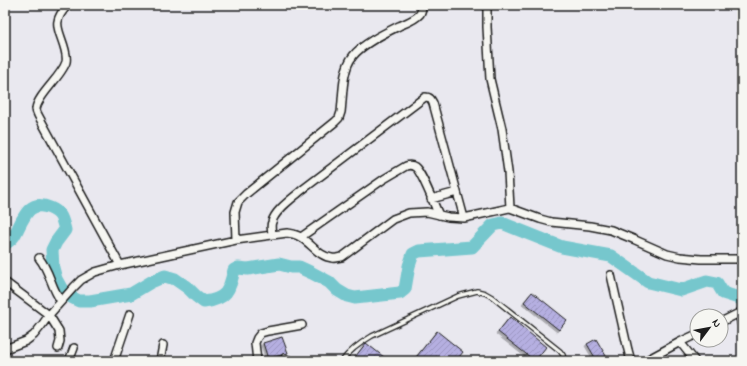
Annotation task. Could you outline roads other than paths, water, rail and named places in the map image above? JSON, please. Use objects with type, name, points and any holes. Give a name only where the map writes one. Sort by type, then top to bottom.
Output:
[{"type":"street","points":[[68,5],[58,17],[57,24],[65,52],[66,63],[36,108],[38,115],[120,265]]},
{"type":"street","points":[[236,240],[236,212],[238,202],[339,118],[345,77],[352,56],[362,47],[418,16],[421,13],[422,5]]},
{"type":"street","points":[[487,5],[490,79],[502,129],[508,172],[510,208]]},
{"type":"street","points":[[272,235],[272,221],[285,204],[425,97],[430,98],[433,103],[464,218]]},
{"type":"street","points":[[301,237],[384,179],[410,165],[417,169],[421,175],[439,215]]},
{"type":"street","points":[[432,199],[457,192]]},
{"type":"street","points":[[5,349],[30,338],[38,331],[63,298],[81,280],[95,272],[120,265],[236,240],[287,233],[295,234],[301,237],[318,251],[334,259],[342,257],[393,219],[409,213],[427,212],[454,218],[464,218],[510,208],[552,222],[590,226],[610,230],[667,254],[680,257],[701,259],[742,259]]},
{"type":"street","points":[[39,258],[50,276],[57,295],[63,298]]},
{"type":"street","points":[[611,275],[628,350],[632,361]]},
{"type":"street","points":[[5,282],[49,315],[59,331],[60,341],[58,348]]},
{"type":"street","points":[[729,318],[739,313],[742,326]]},
{"type":"street","points":[[114,361],[130,314]]},
{"type":"street","points":[[257,361],[255,343],[261,333],[302,325]]},
{"type":"street","points":[[645,361],[689,338]]},
{"type":"street","points":[[680,342],[695,361]]},
{"type":"street","points":[[160,361],[163,345]]},
{"type":"street","points":[[69,361],[74,348]]},
{"type":"lane","points":[[342,361],[352,349],[372,336],[458,296],[477,291],[492,297],[560,351],[563,355],[564,361]]},
{"type":"lane","points":[[284,356],[295,361]]},
{"type":"waterway","points":[[5,244],[14,236],[23,218],[31,209],[36,206],[42,206],[57,212],[61,217],[65,230],[52,250],[53,268],[56,279],[61,288],[69,296],[79,301],[90,301],[131,294],[151,282],[165,276],[175,279],[204,302],[212,301],[218,299],[226,293],[234,270],[238,268],[248,269],[279,264],[299,267],[329,282],[337,290],[347,296],[355,298],[400,293],[405,289],[409,266],[413,254],[419,251],[472,247],[493,225],[502,223],[562,247],[611,256],[648,282],[681,290],[707,281],[717,283],[723,293],[742,299]]}]
